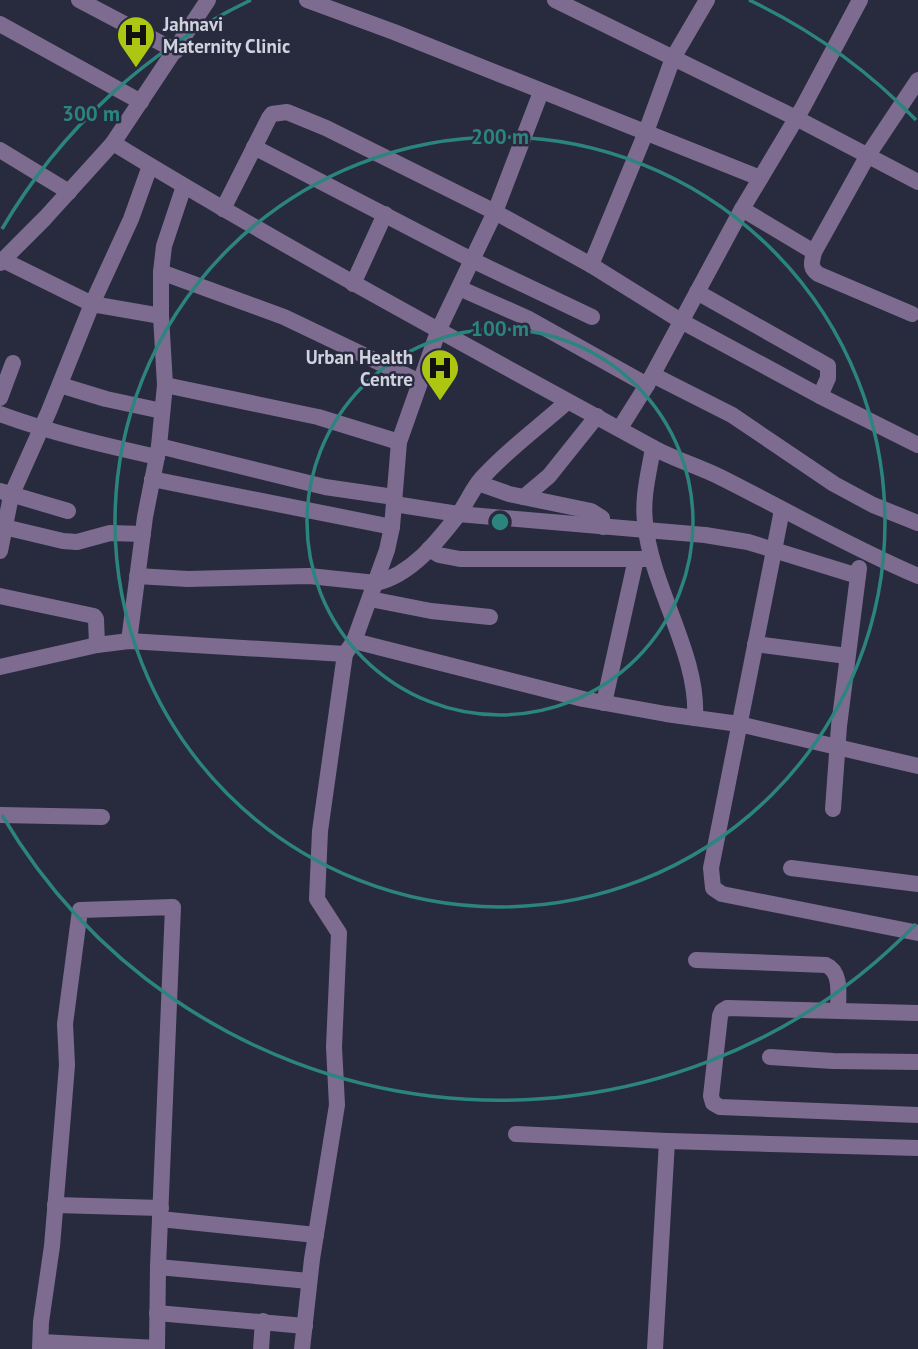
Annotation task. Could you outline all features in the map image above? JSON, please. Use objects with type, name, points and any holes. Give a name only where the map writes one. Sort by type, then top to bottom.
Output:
[{"type":"street","points":[[161,316],[92,304],[2,261],[113,143],[208,0]]},
{"type":"street","points":[[307,0],[760,178]]},
{"type":"street","points":[[555,0],[796,118],[918,182]]},
{"type":"street","points":[[591,265],[646,132],[673,58],[707,0]]},
{"type":"street","points":[[620,428],[650,380],[742,209],[796,118],[860,0]]},
{"type":"street","points":[[83,1],[176,51]]},
{"type":"street","points":[[0,24],[141,102]]},
{"type":"street","points":[[912,314],[818,274],[811,264],[814,252],[868,155],[918,80]]},
{"type":"street","points":[[302,1349],[309,1281],[337,1105],[334,1046],[339,933],[317,899],[320,831],[350,648],[376,583],[392,527],[399,442],[439,329],[495,212],[541,92]]},
{"type":"street","points":[[223,209],[272,114],[287,112],[326,128],[495,212],[591,265],[681,321],[918,445]]},
{"type":"street","points":[[113,143],[353,284],[439,329],[567,402],[653,448],[718,476],[862,552],[918,576]]},
{"type":"street","points":[[254,147],[472,260],[592,317]]},
{"type":"street","points":[[0,150],[69,191]]},
{"type":"street","points":[[0,551],[6,493],[41,429],[92,304],[131,219],[150,166]]},
{"type":"street","points":[[129,641],[143,534],[158,452],[165,385],[161,316],[164,246],[184,186]]},
{"type":"street","points":[[742,209],[814,252]]},
{"type":"street","points":[[353,284],[385,214]]},
{"type":"street","points":[[161,272],[284,317],[420,382]]},
{"type":"street","points":[[459,288],[527,318],[650,380],[732,415],[834,484],[873,505],[918,523]]},
{"type":"street","points":[[697,292],[828,366],[828,378],[820,396]]},
{"type":"street","points":[[0,398],[13,363]]},
{"type":"street","points":[[60,384],[106,399],[162,411]]},
{"type":"street","points":[[165,385],[318,417],[399,442]]},
{"type":"street","points":[[137,576],[188,579],[309,576],[376,583],[395,577],[429,549],[458,514],[478,483],[567,402]]},
{"type":"street","points":[[0,414],[91,443],[158,452],[458,514],[748,542],[859,576]]},
{"type":"street","points":[[524,497],[549,476],[597,416]]},
{"type":"street","points":[[604,703],[644,559],[645,492],[653,448]]},
{"type":"street","points":[[152,479],[392,527]]},
{"type":"street","points":[[478,483],[524,497],[591,511],[602,518],[603,527]]},
{"type":"street","points":[[6,493],[68,512]]},
{"type":"street","points":[[782,510],[710,869],[713,888],[722,894],[918,933]]},
{"type":"street","points":[[2,527],[77,542],[110,533],[143,534]]},
{"type":"street","points":[[429,549],[447,558],[460,559],[644,559]]},
{"type":"street","points":[[833,810],[847,656],[862,552]]},
{"type":"street","points":[[644,559],[693,679],[695,718]]},
{"type":"street","points":[[0,596],[93,616],[96,620],[97,645]]},
{"type":"street","points":[[370,599],[430,611],[489,617]]},
{"type":"street","points":[[0,667],[97,645],[129,641],[350,648],[604,703],[739,724],[918,766]]},
{"type":"street","points":[[755,644],[847,656]]},
{"type":"street","points":[[0,814],[102,817]]},
{"type":"street","points":[[791,868],[918,884]]},
{"type":"street","points":[[173,907],[160,1214],[157,1348],[40,1345],[67,1065],[65,1024],[80,910],[173,907]]},
{"type":"street","points":[[696,960],[826,965],[832,968],[836,975],[838,1010]]},
{"type":"street","points":[[918,1013],[735,1008],[722,1011],[711,1096],[713,1103],[730,1108],[918,1115]]},
{"type":"street","points":[[770,1057],[918,1062]]},
{"type":"street","points":[[516,1134],[918,1148]]},
{"type":"street","points":[[655,1349],[667,1141]]},
{"type":"street","points":[[55,1205],[160,1214],[316,1235]]},
{"type":"street","points":[[158,1267],[309,1281]]},
{"type":"street","points":[[158,1313],[304,1326]]},
{"type":"street","points":[[261,1349],[263,1321]]},
{"type":"place","name":"Jahnavi Maternity Clinic","points":[[136,69]]},
{"type":"place","name":"Urban Health Centre","points":[[440,402]]}]
